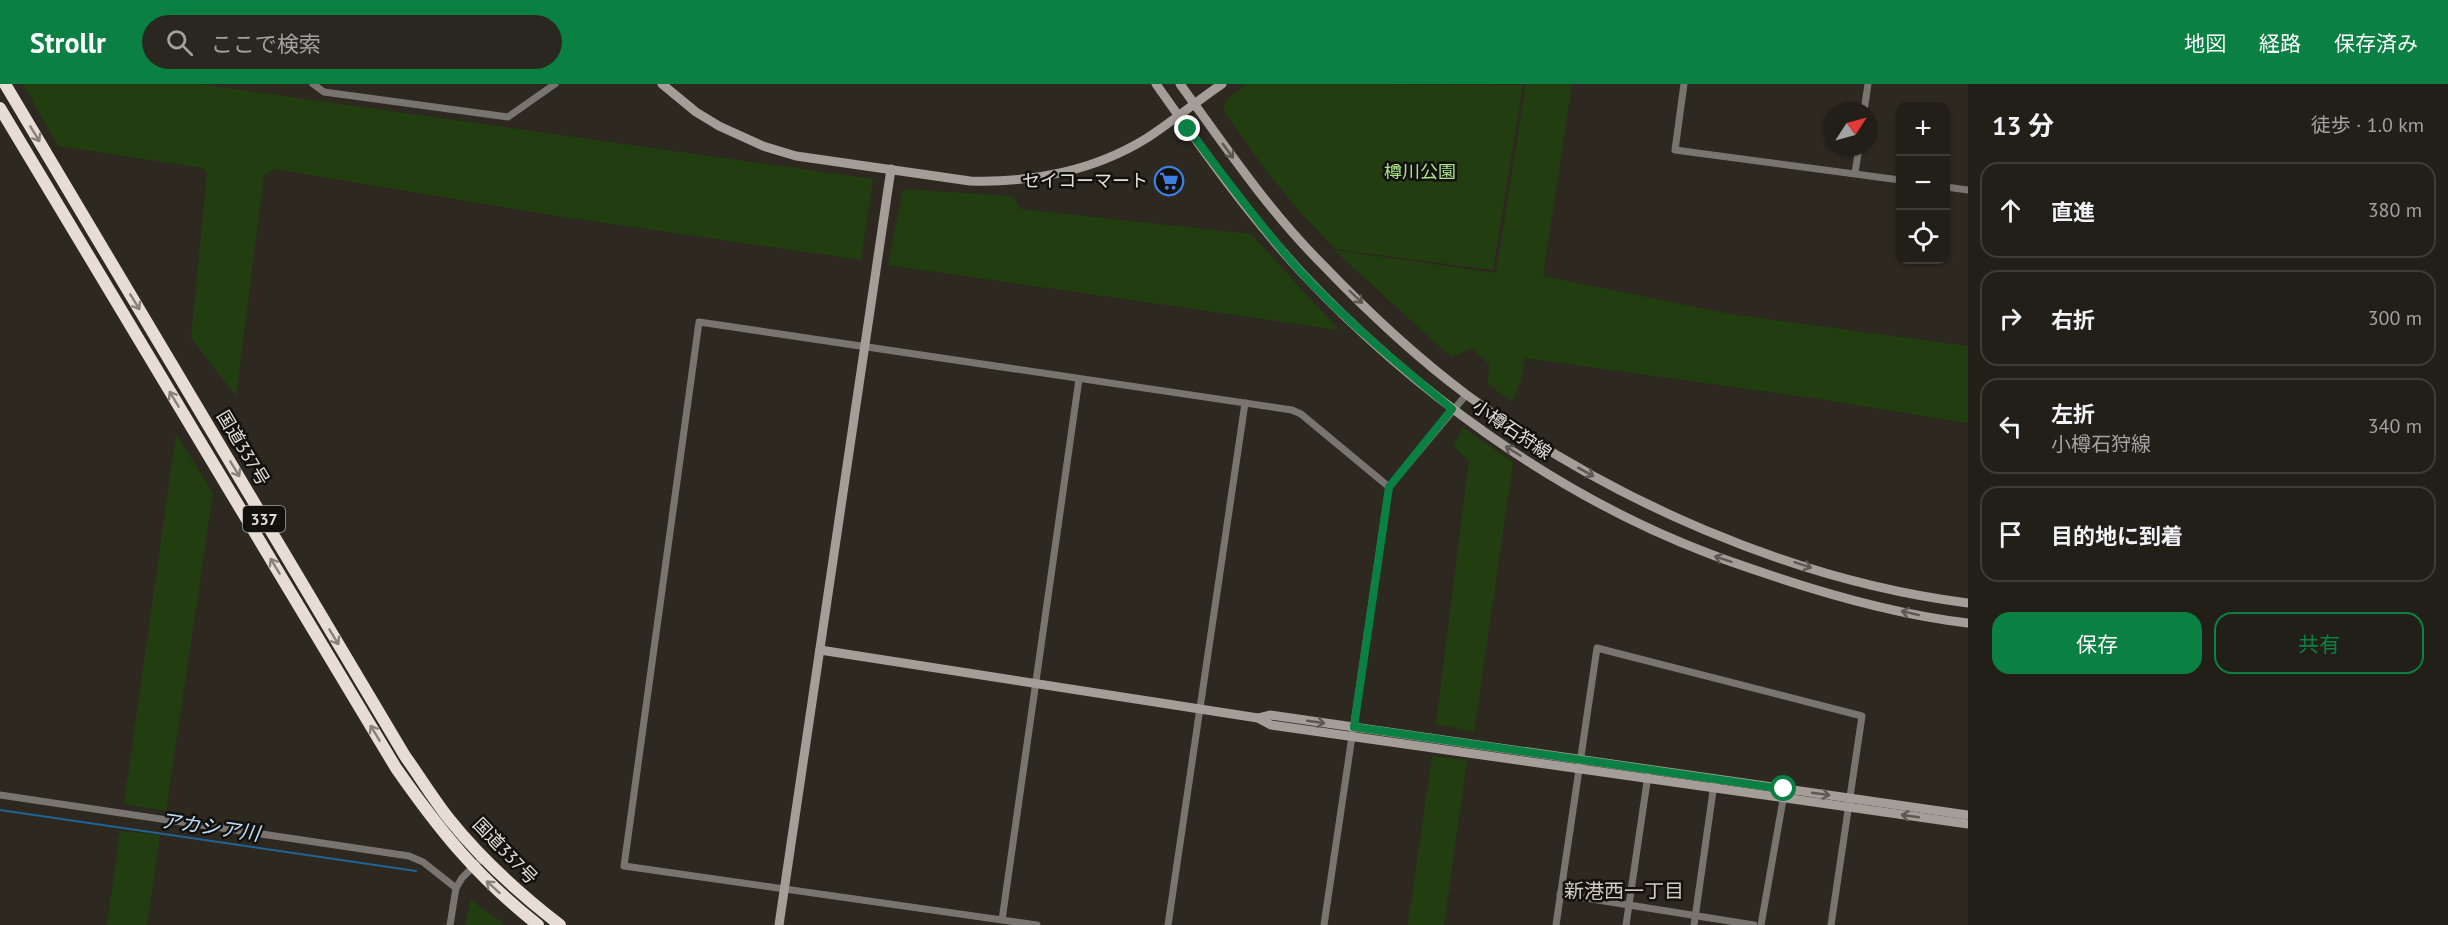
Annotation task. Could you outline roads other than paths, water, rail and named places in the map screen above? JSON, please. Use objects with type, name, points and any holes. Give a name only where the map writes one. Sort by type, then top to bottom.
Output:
[{"type":"highway","name":"国道337号","points":[[5,84],[405,756],[450,820],[483,857],[525,898],[560,925]]},
{"type":"highway","name":"国道337号","points":[[0,108],[396,768],[433,821],[473,868],[538,925]]},
{"type":"street","points":[[313,84],[324,92],[508,117],[555,84]]},
{"type":"street","points":[[662,84],[696,112],[719,126],[763,146],[796,156],[970,181],[997,182],[1058,174],[1119,152],[1146,138],[1222,84]]},
{"type":"street","name":"小樽石狩線","points":[[1156,84],[1271,237],[1300,271],[1385,353],[1452,409],[1497,441],[1568,486],[1704,552],[1826,594],[1943,620],[1968,623]]},
{"type":"street","name":"小樽石狩線","points":[[1180,84],[1251,183],[1321,263],[1394,333],[1466,394],[1568,463],[1609,485],[1764,553],[1838,576],[1968,603]]},
{"type":"street","points":[[1684,84],[1675,150],[1896,179]]},
{"type":"street","points":[[1865,102],[1868,84]]},
{"type":"street","points":[[1855,173],[1858,156]]},
{"type":"street","points":[[780,925],[891,170]]},
{"type":"street","points":[[1950,188],[1968,190]]},
{"type":"street","points":[[1037,925],[785,887],[624,866],[699,322],[1292,410],[1300,414],[1389,487]]},
{"type":"street","points":[[1002,920],[1079,379]]},
{"type":"street","points":[[1324,925],[1389,487],[1466,394]]},
{"type":"street","points":[[1168,925],[1245,403]]},
{"type":"street","points":[[1556,925],[1597,648],[1862,716],[1831,925]]},
{"type":"street","points":[[820,650],[1258,718],[1270,715],[1354,732],[1784,793],[1968,824]]},
{"type":"street","points":[[1626,925],[1648,774]]},
{"type":"street","points":[[1694,925],[1714,783]]},
{"type":"street","points":[[1761,925],[1784,793]]},
{"type":"street","points":[[0,795],[409,856],[423,862],[456,888]]},
{"type":"street","points":[[1849,803],[1968,815]]},
{"type":"street","points":[[450,925],[456,888],[462,878],[483,857]]},
{"type":"street","points":[[1560,894],[1754,925]]},
{"type":"waterway","name":"アカシア川","points":[[0,810],[416,871]]},
{"type":"place","name":"セイコーマート","points":[[1169,181]]},
{"type":"district","name":"新港西一丁目","points":[[1624,891]]},
{"type":"park label","name":"樽川公園","points":[[1420,172]]}]
